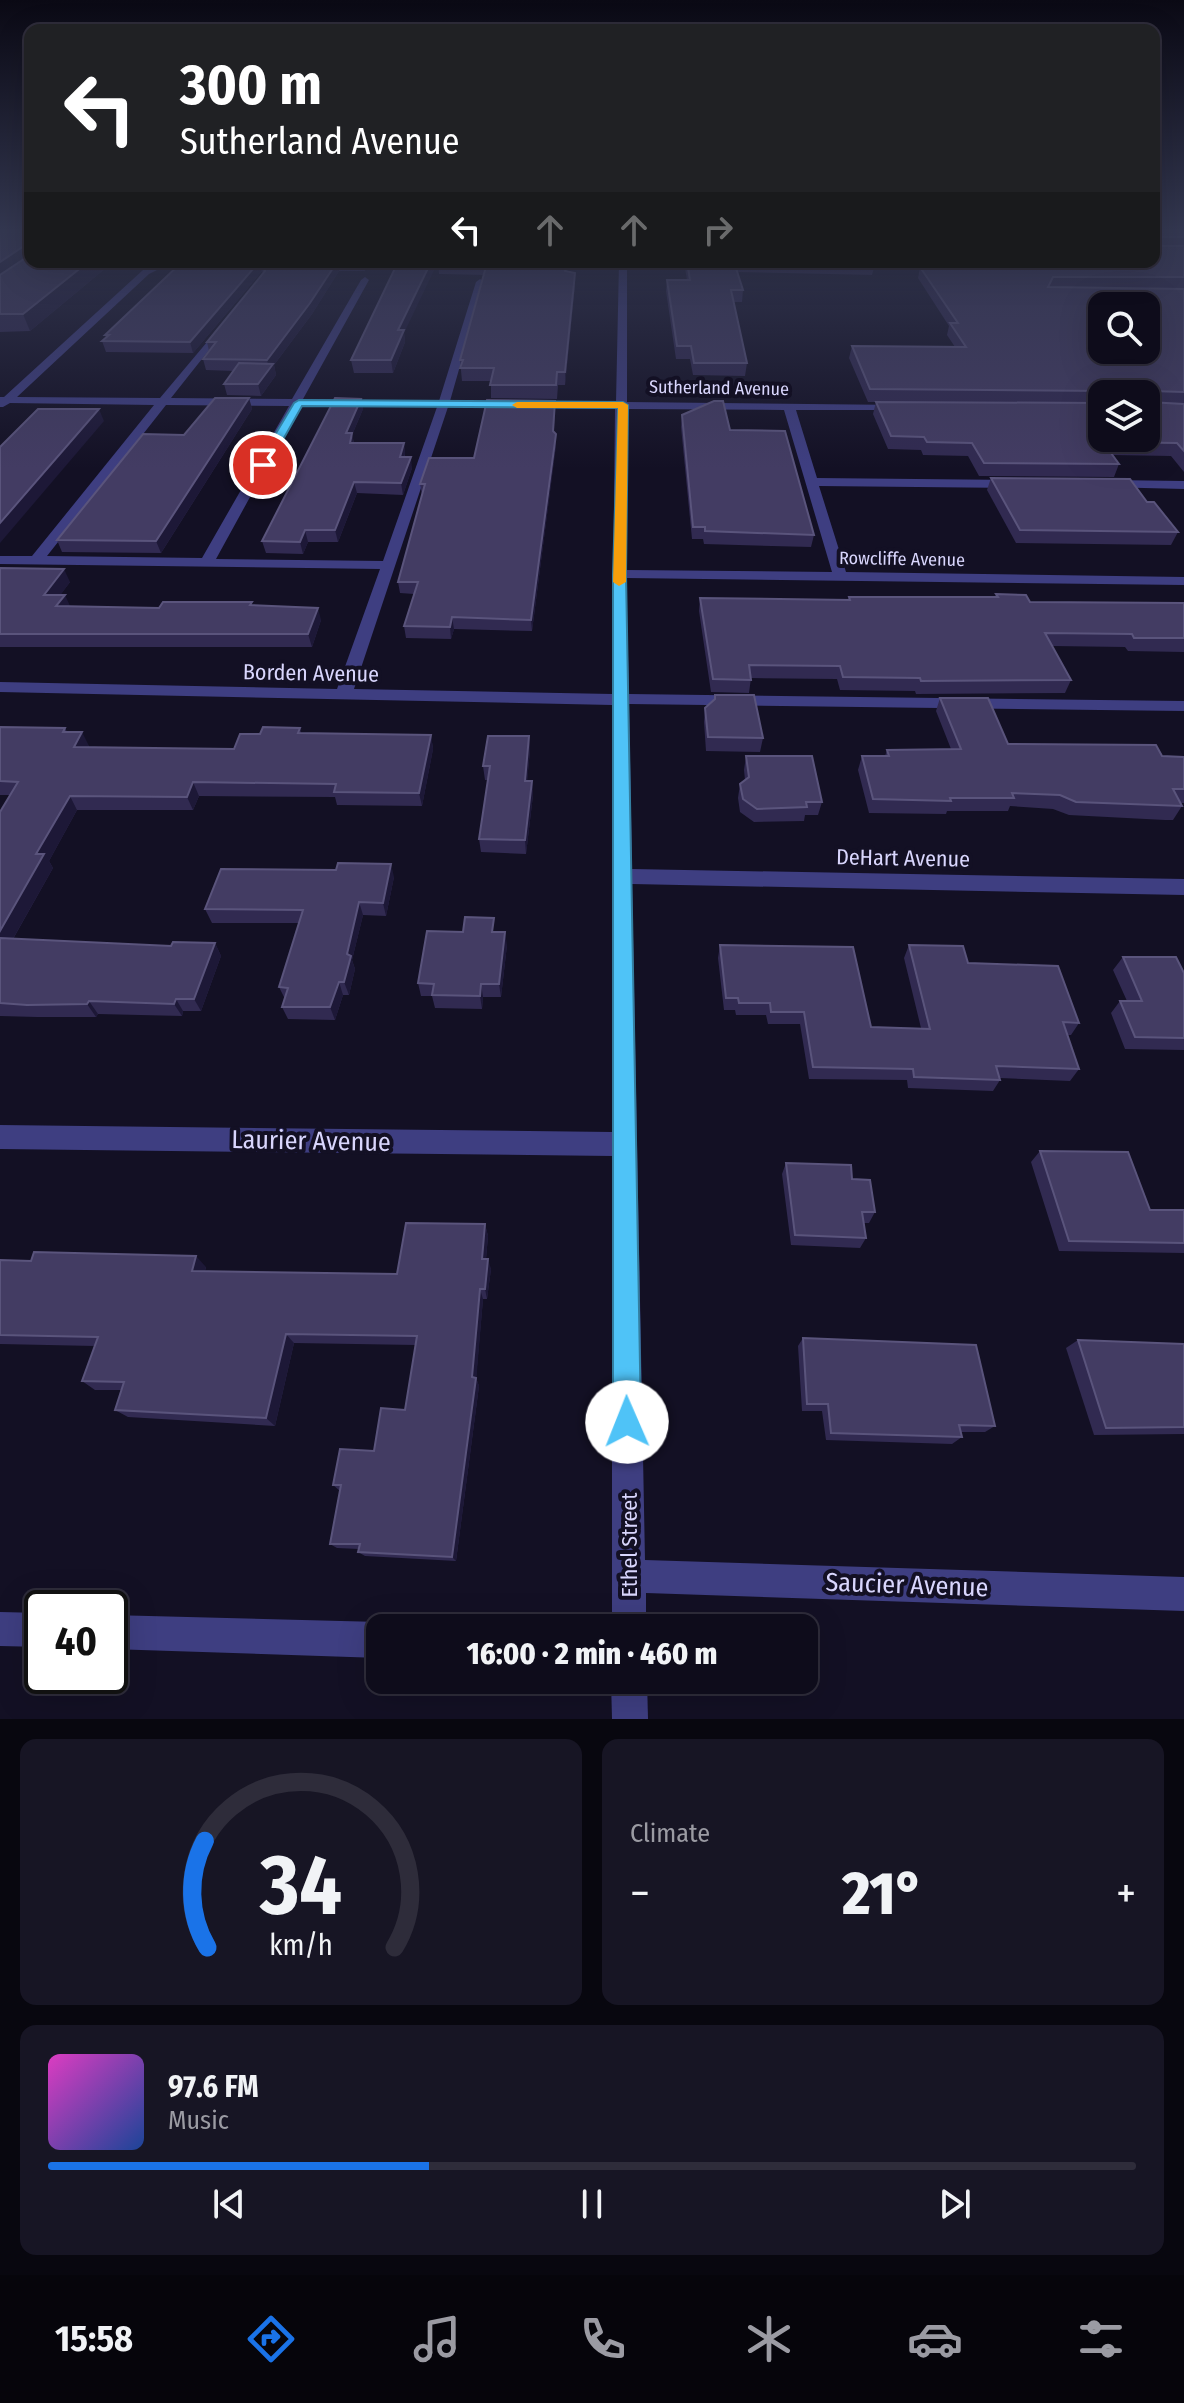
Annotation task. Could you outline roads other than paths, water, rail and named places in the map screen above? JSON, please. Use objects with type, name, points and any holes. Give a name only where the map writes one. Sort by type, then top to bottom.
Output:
[{"type":"street","points":[[2,403],[105,309]]},
{"type":"street","points":[[206,563],[349,309]]},
{"type":"street","points":[[343,696],[443,404],[472,309]]},
{"type":"street","name":"Ethel Street","points":[[623,309],[619,574],[629,1614]]},
{"type":"street","points":[[36,561],[233,313]]},
{"type":"street","name":"Sutherland Avenue","points":[[2,403],[914,408]]},
{"type":"street","points":[[789,407],[840,576]]},
{"type":"street","points":[[812,482],[1029,484]]},
{"type":"street","points":[[1091,484],[1184,485]]},
{"type":"street","points":[[0,560],[387,565]]},
{"type":"street","name":"Rowcliffe Avenue","points":[[619,574],[1184,581]]},
{"type":"street","name":"Borden Avenue","points":[[0,687],[343,696],[1184,706]]},
{"type":"street","name":"DeHart Avenue","points":[[621,876],[1184,887]]},
{"type":"street","name":"Laurier Avenue","points":[[0,1137],[623,1144]]},
{"type":"street","name":"Saucier Avenue","points":[[629,1576],[1184,1594]]},
{"type":"street","points":[[0,1629],[24,1630]]},
{"type":"street","points":[[128,1633],[366,1640]]},
{"type":"street","points":[[629,1694],[630,1719]]}]
